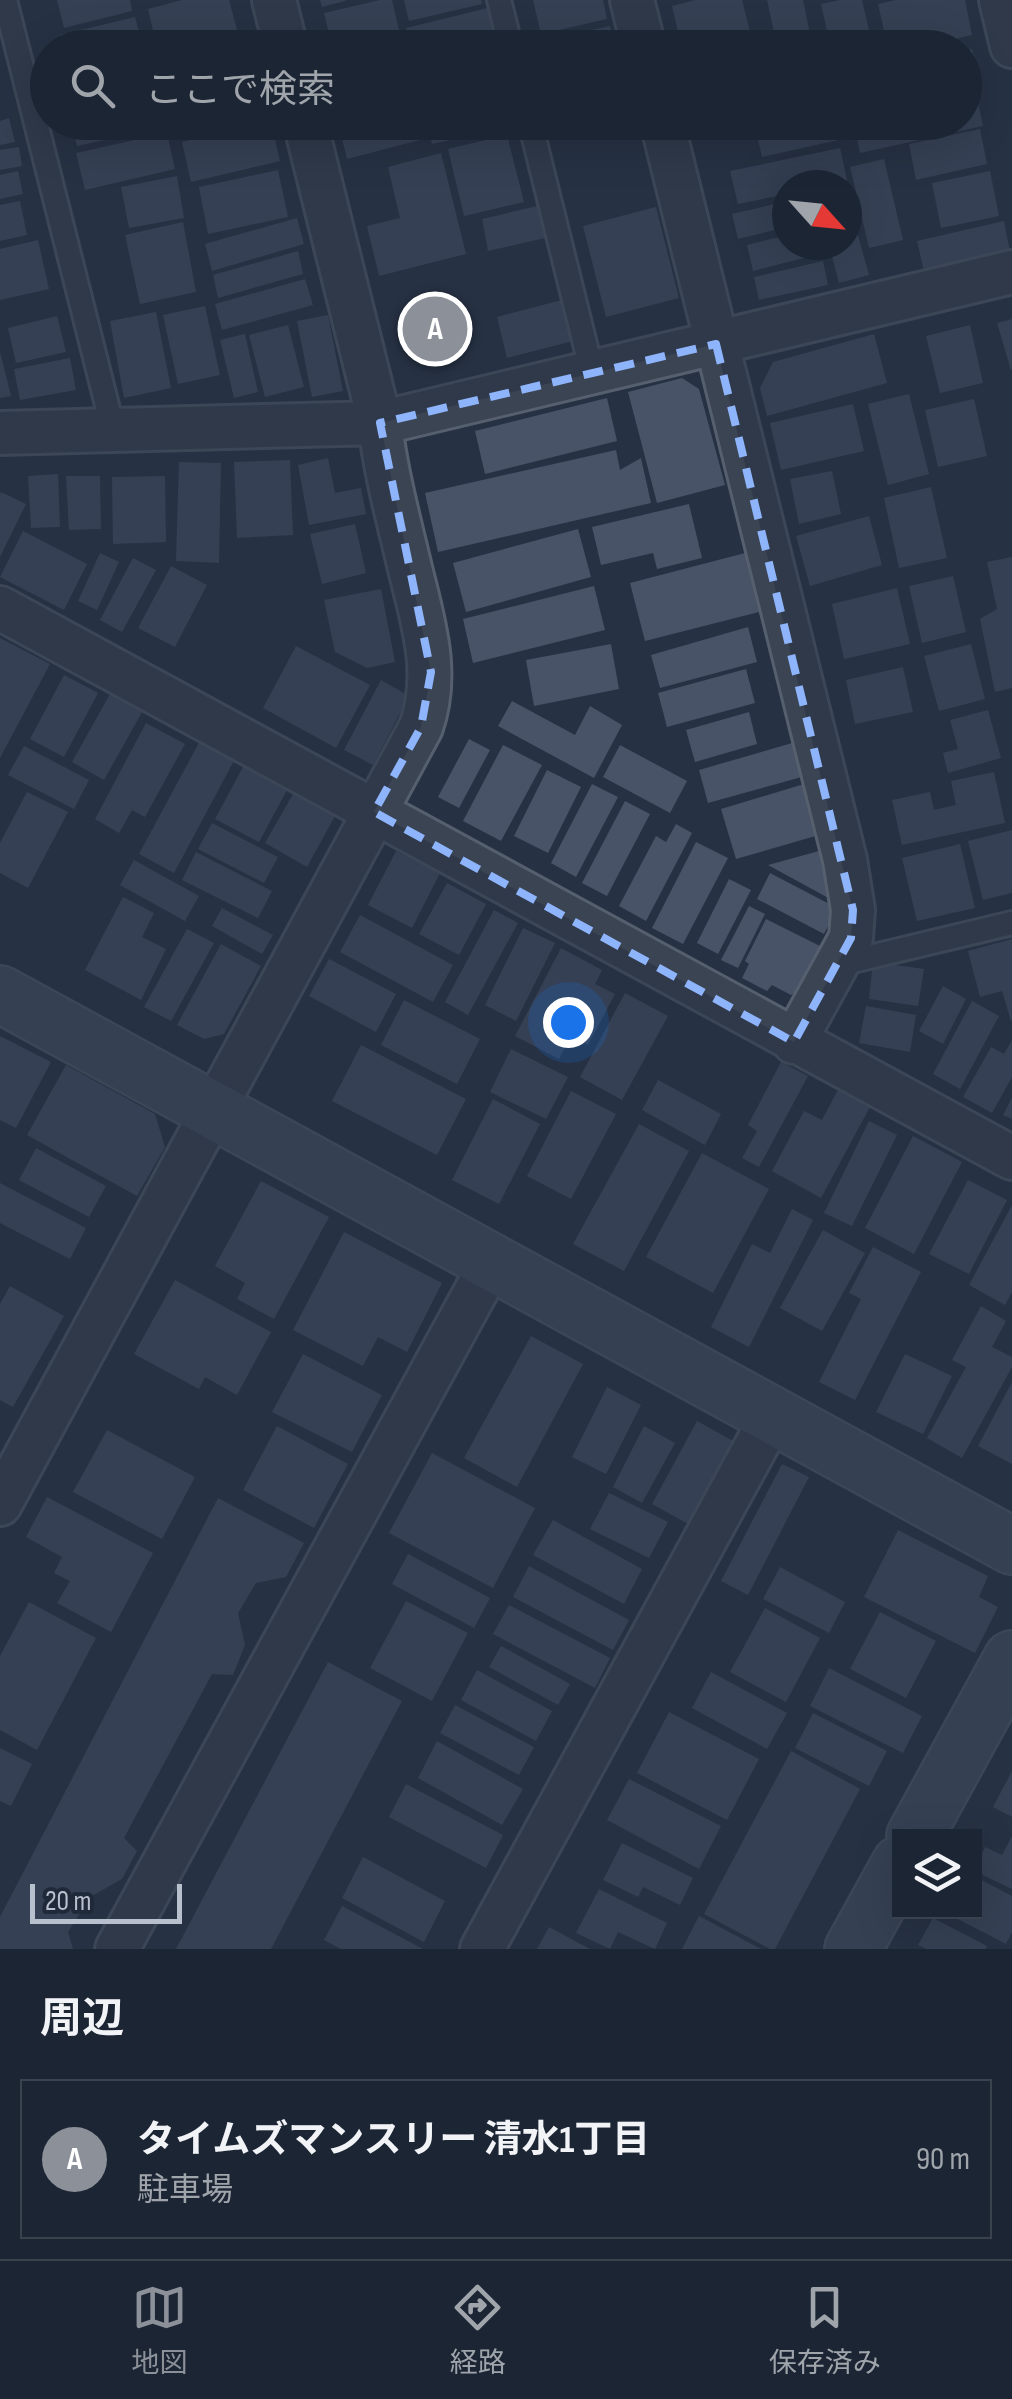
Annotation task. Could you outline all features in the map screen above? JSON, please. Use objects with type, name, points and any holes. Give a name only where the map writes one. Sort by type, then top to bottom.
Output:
[{"type":"street","points":[[274,0],[282,30]]},
{"type":"street","points":[[632,0],[640,30]]},
{"type":"street","points":[[1001,0],[1012,46]]},
{"type":"street","points":[[0,1504],[421,726],[430,702],[428,645],[385,466],[380,423],[309,140]]},
{"type":"street","points":[[666,140],[845,860],[853,910],[851,938],[794,1042]]},
{"type":"street","points":[[0,433],[380,423],[1012,272]]},
{"type":"street","points":[[0,608],[1012,1158]]},
{"type":"street","points":[[0,994],[1012,1546]]},
{"type":"street","points":[[118,1949],[492,1262]]},
{"type":"street","points":[[482,1949],[772,1417]]},
{"type":"street","points":[[919,1829],[1012,1658]]},
{"type":"street","points":[[853,1949],[892,1878]]},
{"type":"lane","points":[[6,0],[30,97]]},
{"type":"lane","points":[[499,0],[506,30]]},
{"type":"lane","points":[[41,140],[112,429]]},
{"type":"lane","points":[[534,140],[592,372]]},
{"type":"lane","points":[[834,966],[1012,923]]},
{"type":"highlighted area","points":[[716,344],[853,910],[851,938],[794,1042],[374,812],[421,727],[431,672],[380,423]]},
{"type":"building","points":[[57,0],[130,0],[132,11],[64,28]]},
{"type":"building","points":[[182,0],[229,0],[237,30],[153,30],[148,9]]},
{"type":"building","points":[[320,0],[345,0],[345,1],[322,7]]},
{"type":"building","points":[[392,0],[399,30],[328,30],[324,13]]},
{"type":"building","points":[[404,0],[481,0],[482,4],[409,21]]},
{"type":"building","points":[[533,0],[603,0],[607,19],[559,30],[540,30]]},
{"type":"building","points":[[695,0],[742,0],[750,30],[678,30],[672,6]]},
{"type":"building","points":[[767,0],[803,0],[809,30],[774,30]]},
{"type":"building","points":[[862,0],[869,30],[827,30],[821,4]]},
{"type":"building","points":[[896,0],[965,0],[971,30],[884,30],[878,4]]},
{"type":"building","points":[[488,8],[493,30],[406,30]]},
{"type":"building","points":[[135,17],[139,30],[81,30]]},
{"type":"building","points":[[9,118],[15,142],[0,145],[0,121]]},
{"type":"building","points":[[982,139],[987,164],[916,180],[909,144]]},
{"type":"building","points":[[76,140],[104,140],[77,146]]},
{"type":"building","points":[[135,140],[169,140],[175,169],[85,190],[76,153]]},
{"type":"building","points":[[275,140],[280,161],[191,182],[182,142]]},
{"type":"building","points":[[342,140],[420,140],[347,159]]},
{"type":"building","points":[[486,140],[508,140],[524,202],[464,216],[448,149]]},
{"type":"building","points":[[758,140],[838,140],[762,157]]},
{"type":"building","points":[[857,140],[919,140],[860,153]]},
{"type":"building","points":[[19,147],[22,166],[0,170],[0,150]]},
{"type":"building","points":[[840,148],[845,170],[772,170],[772,197],[738,204],[730,171]]},
{"type":"building","points":[[441,153],[466,254],[379,276],[367,226],[400,218],[388,167]]},
{"type":"building","points":[[884,159],[903,240],[869,248],[862,218],[862,170],[850,167]]},
{"type":"building","points":[[278,170],[288,217],[208,234],[199,187]]},
{"type":"building","points":[[18,171],[23,194],[0,199],[0,175]]},
{"type":"building","points":[[990,171],[999,216],[941,228],[932,183]]},
{"type":"building","points":[[177,176],[184,218],[129,228],[121,187]]},
{"type":"building","points":[[20,201],[27,235],[0,241],[0,205]]},
{"type":"building","points":[[772,205],[772,231],[738,239],[732,214]]},
{"type":"building","points":[[537,206],[545,238],[488,251],[482,219]]},
{"type":"building","points":[[656,207],[679,298],[606,317],[583,226]]},
{"type":"building","points":[[297,218],[304,244],[212,271],[205,244]]},
{"type":"building","points":[[1004,221],[1010,252],[924,271],[917,241]]},
{"type":"building","points":[[183,222],[196,292],[140,304],[125,235]]},
{"type":"building","points":[[772,239],[772,260],[796,260],[753,271],[747,245]]},
{"type":"building","points":[[38,240],[49,289],[0,300],[0,249]]},
{"type":"building","points":[[862,250],[869,275],[839,283],[833,260],[862,260]]},
{"type":"building","points":[[298,251],[303,274],[218,298],[213,275]]},
{"type":"building","points":[[823,261],[828,285],[759,300],[754,277]]},
{"type":"building","points":[[305,279],[313,305],[222,330],[215,304]]},
{"type":"building","points":[[562,300],[573,341],[507,358],[497,317]]},
{"type":"building","points":[[205,306],[220,375],[178,384],[163,315]]},
{"type":"building","points":[[156,312],[171,388],[124,398],[110,321]]},
{"type":"building","points":[[328,315],[343,391],[312,397],[297,321]]},
{"type":"building","points":[[57,316],[66,352],[16,363],[8,328]]},
{"type":"building","points":[[1012,319],[1012,370],[1011,370],[997,323]]},
{"type":"building","points":[[288,325],[304,387],[265,397],[249,335]]},
{"type":"building","points":[[970,325],[983,383],[940,393],[926,336]]},
{"type":"building","points":[[245,334],[258,392],[234,398],[220,340]]},
{"type":"building","points":[[874,334],[887,383],[767,416],[760,388],[773,362]]},
{"type":"building","points":[[0,352],[11,396],[0,398]]},
{"type":"building","points":[[70,358],[76,390],[20,400],[14,369]]},
{"type":"building","points":[[682,378],[699,389],[725,485],[657,503],[628,392]]},
{"type":"building","points":[[909,394],[929,474],[888,485],[868,404]]},
{"type":"building","points":[[607,398],[617,441],[485,474],[475,431]]},
{"type":"building","points":[[974,399],[987,456],[938,467],[925,410]]},
{"type":"building","points":[[853,404],[864,451],[781,470],[770,423]]},
{"type":"building","points":[[616,450],[620,470],[641,458],[651,503],[438,552],[425,493]]},
{"type":"building","points":[[328,458],[335,493],[361,488],[366,514],[309,525],[298,465]]},
{"type":"building","points":[[290,460],[293,535],[237,538],[234,462]]},
{"type":"building","points":[[179,462],[221,463],[219,563],[176,561]]},
{"type":"building","points":[[832,471],[841,514],[799,524],[790,479]]},
{"type":"building","points":[[58,474],[60,527],[31,528],[28,476]]},
{"type":"building","points":[[66,476],[100,476],[101,529],[69,530]]},
{"type":"building","points":[[165,476],[166,542],[113,544],[112,477]]},
{"type":"building","points":[[931,487],[947,558],[899,568],[884,498]]},
{"type":"building","points":[[0,494],[26,504],[0,557]]},
{"type":"building","points":[[689,504],[702,558],[657,569],[653,553],[601,565],[592,527]]},
{"type":"building","points":[[869,516],[882,565],[810,586],[796,536]]},
{"type":"building","points":[[355,524],[366,573],[322,584],[310,534]]},
{"type":"building","points":[[578,529],[591,577],[466,612],[453,563]]},
{"type":"building","points":[[23,531],[87,564],[64,610],[0,577]]},
{"type":"building","points":[[100,553],[119,562],[97,610],[78,601]]},
{"type":"building","points":[[745,553],[759,612],[645,641],[630,583]]},
{"type":"building","points":[[1012,557],[1012,688],[995,692],[980,619],[997,609],[987,562]]},
{"type":"building","points":[[133,558],[156,570],[122,632],[100,620]]},
{"type":"building","points":[[171,566],[207,585],[175,647],[138,628]]},
{"type":"building","points":[[953,576],[966,632],[922,643],[909,586]]},
{"type":"building","points":[[594,586],[605,630],[473,663],[463,619]]},
{"type":"building","points":[[897,588],[910,644],[844,659],[832,604]]},
{"type":"building","points":[[381,589],[395,662],[367,668],[335,652],[324,600]]},
{"type":"building","points":[[748,627],[757,662],[660,688],[651,655]]},
{"type":"building","points":[[0,638],[50,664],[0,758]]},
{"type":"building","points":[[611,644],[619,689],[534,706],[526,660]]},
{"type":"building","points":[[971,644],[985,699],[939,711],[924,656]]},
{"type":"building","points":[[296,646],[370,685],[336,748],[263,708]]},
{"type":"building","points":[[903,667],[913,712],[855,724],[846,680]]},
{"type":"building","points":[[746,669],[755,703],[667,727],[658,693]]},
{"type":"building","points":[[64,675],[98,693],[64,757],[30,739]]},
{"type":"building","points":[[381,680],[409,696],[373,765],[344,750]]},
{"type":"building","points":[[110,694],[142,712],[104,780],[72,762]]},
{"type":"building","points":[[512,701],[575,735],[590,706],[622,725],[594,778],[498,726]]},
{"type":"building","points":[[988,710],[1001,758],[948,773],[943,753],[958,749],[950,720]]},
{"type":"building","points":[[749,712],[757,744],[695,762],[686,730]]},
{"type":"building","points":[[146,723],[185,744],[145,817],[132,810],[119,833],[95,819]]},
{"type":"building","points":[[201,739],[236,757],[174,873],[139,854]]},
{"type":"building","points":[[469,739],[490,750],[459,808],[438,797]]},
{"type":"building","points":[[799,741],[809,775],[708,803],[699,770]]},
{"type":"building","points":[[503,745],[542,765],[501,841],[463,821]]},
{"type":"building","points":[[620,745],[687,781],[670,813],[603,777]]},
{"type":"building","points":[[24,746],[89,780],[74,809],[8,775]]},
{"type":"building","points":[[243,767],[287,790],[259,842],[215,819]]},
{"type":"building","points":[[547,770],[581,787],[548,853],[514,836]]},
{"type":"building","points":[[994,772],[1005,823],[902,845],[892,800],[930,792],[934,810],[956,805],[951,781]]},
{"type":"building","points":[[592,784],[618,797],[576,877],[551,863]]},
{"type":"building","points":[[804,784],[819,835],[736,859],[721,809]]},
{"type":"building","points":[[27,792],[68,812],[28,888],[0,873],[0,843]]},
{"type":"building","points":[[293,794],[335,816],[307,867],[265,843]]},
{"type":"building","points":[[625,801],[650,814],[607,896],[582,883]]},
{"type":"building","points":[[212,823],[278,857],[264,883],[198,849]]},
{"type":"building","points":[[676,824],[692,833],[646,921],[619,906],[656,836],[666,842]]},
{"type":"building","points":[[1012,830],[1012,893],[983,900],[968,841]]},
{"type":"building","points":[[696,842],[728,858],[683,944],[652,928]]},
{"type":"building","points":[[960,844],[975,908],[917,921],[902,858]]},
{"type":"building","points":[[396,851],[440,873],[412,928],[368,905]]},
{"type":"building","points":[[819,851],[832,900],[768,865]]},
{"type":"building","points":[[196,852],[272,891],[258,918],[182,880]]},
{"type":"building","points":[[134,860],[199,896],[185,921],[120,885]]},
{"type":"building","points":[[770,873],[837,908],[824,934],[757,899]]},
{"type":"building","points":[[729,879],[751,890],[718,954],[697,943]]},
{"type":"building","points":[[447,883],[486,904],[459,955],[419,934]]},
{"type":"building","points":[[123,897],[154,913],[142,937],[166,949],[141,1000],[85,970]]},
{"type":"building","points":[[749,906],[765,914],[738,968],[721,960]]},
{"type":"building","points":[[222,908],[273,935],[262,954],[212,926]]},
{"type":"building","points":[[494,910],[518,923],[468,1015],[445,1002]]},
{"type":"building","points":[[360,915],[453,965],[433,1002],[340,952]]},
{"type":"building","points":[[766,919],[822,947],[803,988],[791,995],[772,985],[767,991],[742,978],[749,964],[745,961]]},
{"type":"building","points":[[523,928],[555,943],[516,1021],[485,1005]]},
{"type":"building","points":[[187,929],[214,943],[171,1021],[144,1007]]},
{"type":"building","points":[[1012,939],[1011,1021],[1002,991],[980,997],[968,951]]},
{"type":"building","points":[[221,944],[261,966],[224,1034],[204,1039],[177,1025]]},
{"type":"building","points":[[561,948],[602,970],[595,984],[615,994],[588,1045],[571,1036],[559,1059],[515,1036]]},
{"type":"building","points":[[329,959],[396,994],[376,1032],[309,996]]},
{"type":"building","points":[[873,962],[924,969],[918,1006],[869,999]]},
{"type":"building","points":[[943,986],[966,999],[943,1044],[919,1031]]},
{"type":"building","points":[[625,993],[668,1016],[622,1100],[580,1077]]},
{"type":"building","points":[[404,1000],[480,1039],[457,1084],[381,1045]]},
{"type":"building","points":[[972,1001],[999,1016],[960,1089],[933,1074]]},
{"type":"building","points":[[866,1006],[916,1015],[910,1052],[859,1043]]},
{"type":"building","points":[[0,1036],[51,1062],[16,1128],[0,1120]]},
{"type":"building","points":[[1012,1040],[1012,1077],[992,1113],[963,1097],[991,1047],[1004,1054]]},
{"type":"building","points":[[361,1045],[466,1099],[437,1155],[332,1101]]},
{"type":"building","points":[[511,1049],[568,1077],[546,1119],[490,1092]]},
{"type":"building","points":[[781,1062],[808,1076],[759,1167],[742,1158],[757,1131],[748,1125]]},
{"type":"building","points":[[66,1065],[155,1114],[165,1147],[137,1196],[27,1135]]},
{"type":"building","points":[[658,1080],[721,1114],[705,1145],[642,1110]]},
{"type":"building","points":[[839,1088],[871,1105],[821,1198],[772,1171],[804,1111],[822,1120]]},
{"type":"building","points":[[571,1091],[616,1114],[571,1199],[527,1176]]},
{"type":"building","points":[[1012,1098],[1012,1119],[1003,1115]]},
{"type":"building","points":[[493,1099],[540,1124],[499,1204],[452,1180]]},
{"type":"building","points":[[869,1121],[897,1135],[852,1226],[824,1213]]},
{"type":"building","points":[[639,1124],[689,1151],[624,1271],[573,1244]]},
{"type":"building","points":[[913,1136],[962,1162],[914,1254],[865,1228]]},
{"type":"building","points":[[36,1148],[106,1186],[89,1217],[19,1180]]},
{"type":"building","points":[[702,1153],[769,1189],[713,1293],[646,1257]]},
{"type":"building","points":[[968,1180],[1007,1200],[969,1274],[929,1254]]},
{"type":"building","points":[[261,1181],[329,1217],[274,1319],[237,1299],[245,1283],[215,1266]]},
{"type":"building","points":[[0,1183],[86,1228],[70,1259],[0,1223]]},
{"type":"building","points":[[1012,1205],[1012,1292],[1005,1305],[969,1285]]},
{"type":"building","points":[[792,1209],[813,1220],[749,1347],[711,1327],[752,1244],[770,1253]]},
{"type":"building","points":[[823,1230],[865,1253],[822,1331],[780,1308]]},
{"type":"building","points":[[344,1232],[442,1283],[407,1352],[378,1337],[363,1366],[293,1330]]},
{"type":"building","points":[[873,1247],[921,1272],[855,1400],[819,1382],[861,1299],[849,1293]]},
{"type":"building","points":[[175,1280],[271,1332],[237,1395],[205,1377],[199,1389],[134,1354]]},
{"type":"building","points":[[10,1286],[64,1316],[13,1407],[0,1400],[0,1304]]},
{"type":"building","points":[[981,1306],[1006,1321],[992,1347],[1012,1357],[1012,1367],[962,1458],[927,1438],[966,1367],[952,1360]]},
{"type":"building","points":[[531,1336],[583,1364],[517,1487],[464,1458]]},
{"type":"building","points":[[303,1354],[382,1395],[352,1452],[272,1412]]},
{"type":"building","points":[[905,1354],[952,1376],[923,1434],[876,1412]]},
{"type":"building","points":[[1012,1382],[1012,1464],[978,1446]]},
{"type":"building","points":[[607,1387],[641,1405],[606,1474],[572,1457]]},
{"type":"building","points":[[697,1421],[735,1442],[690,1525],[652,1504]]},
{"type":"building","points":[[277,1426],[348,1464],[314,1528],[243,1490]]},
{"type":"building","points":[[644,1426],[675,1443],[642,1503],[613,1487]]},
{"type":"building","points":[[107,1430],[195,1477],[162,1539],[73,1492]]},
{"type":"building","points":[[432,1453],[535,1508],[493,1588],[389,1533]]},
{"type":"building","points":[[782,1464],[809,1477],[748,1595],[721,1581]]},
{"type":"building","points":[[609,1493],[668,1522],[649,1558],[590,1529]]},
{"type":"building","points":[[47,1497],[153,1553],[111,1632],[57,1603],[70,1581],[54,1573],[62,1557],[26,1537]]},
{"type":"building","points":[[218,1498],[304,1543],[286,1577],[256,1583],[238,1613],[245,1645],[233,1675],[212,1674],[124,1838],[137,1851],[122,1879],[90,1897],[68,1932],[73,1949],[0,1949],[0,1917]]},
{"type":"building","points":[[553,1520],[642,1569],[624,1604],[533,1555]]},
{"type":"building","points":[[898,1530],[988,1576],[979,1597],[998,1607],[975,1653],[864,1597]]},
{"type":"building","points":[[408,1554],[490,1598],[474,1628],[392,1584]]},
{"type":"building","points":[[529,1566],[629,1620],[613,1650],[513,1597]]},
{"type":"building","points":[[780,1567],[845,1602],[829,1633],[763,1599]]},
{"type":"building","points":[[406,1601],[468,1633],[432,1701],[370,1668]]},
{"type":"building","points":[[29,1602],[96,1638],[37,1750],[0,1730],[0,1656]]},
{"type":"building","points":[[509,1605],[610,1658],[595,1688],[493,1634]]},
{"type":"building","points":[[765,1608],[820,1638],[786,1702],[730,1672]]},
{"type":"building","points":[[880,1612],[936,1641],[906,1698],[850,1669]]},
{"type":"building","points":[[501,1646],[570,1684],[558,1705],[489,1667]]},
{"type":"building","points":[[328,1662],[402,1701],[271,1949],[176,1949]]},
{"type":"building","points":[[829,1668],[922,1716],[903,1753],[810,1706]]},
{"type":"building","points":[[477,1670],[552,1711],[536,1741],[461,1700]]},
{"type":"building","points":[[711,1672],[787,1713],[767,1749],[692,1708]]},
{"type":"building","points":[[455,1705],[534,1747],[519,1775],[440,1733]]},
{"type":"building","points":[[669,1712],[759,1759],[727,1820],[637,1773]]},
{"type":"building","points":[[813,1713],[887,1751],[869,1786],[795,1748]]},
{"type":"building","points":[[437,1741],[523,1789],[502,1825],[418,1778]]},
{"type":"building","points":[[0,1748],[32,1764],[11,1806],[0,1801]]},
{"type":"building","points":[[791,1751],[860,1789],[775,1949],[770,1949],[704,1914]]},
{"type":"building","points":[[1012,1771],[1012,1817],[993,1807]]},
{"type":"building","points":[[629,1779],[721,1826],[699,1869],[607,1820]]},
{"type":"building","points":[[406,1784],[503,1835],[486,1868],[389,1817]]},
{"type":"building","points":[[1012,1836],[1012,1889],[982,1875],[985,1847],[1002,1855]]},
{"type":"building","points":[[622,1843],[693,1878],[680,1905],[643,1887],[638,1897],[603,1880]]},
{"type":"building","points":[[363,1857],[445,1901],[424,1942],[342,1898]]},
{"type":"building","points":[[982,1880],[1012,1896],[1012,1932],[1006,1944],[958,1919],[982,1919]]},
{"type":"building","points":[[599,1889],[667,1923],[655,1949],[618,1932],[610,1949],[576,1933]]},
{"type":"building","points":[[342,1906],[423,1949],[341,1949],[324,1940]]},
{"type":"building","points":[[699,1916],[761,1949],[682,1949]]},
{"type":"building","points":[[935,1919],[987,1946],[926,1949],[918,1945]]},
{"type":"building","points":[[549,1927],[590,1949],[537,1949]]},
{"type":"place","name":"タイムズマンスリー 清水1丁目","points":[[435,329]]}]
